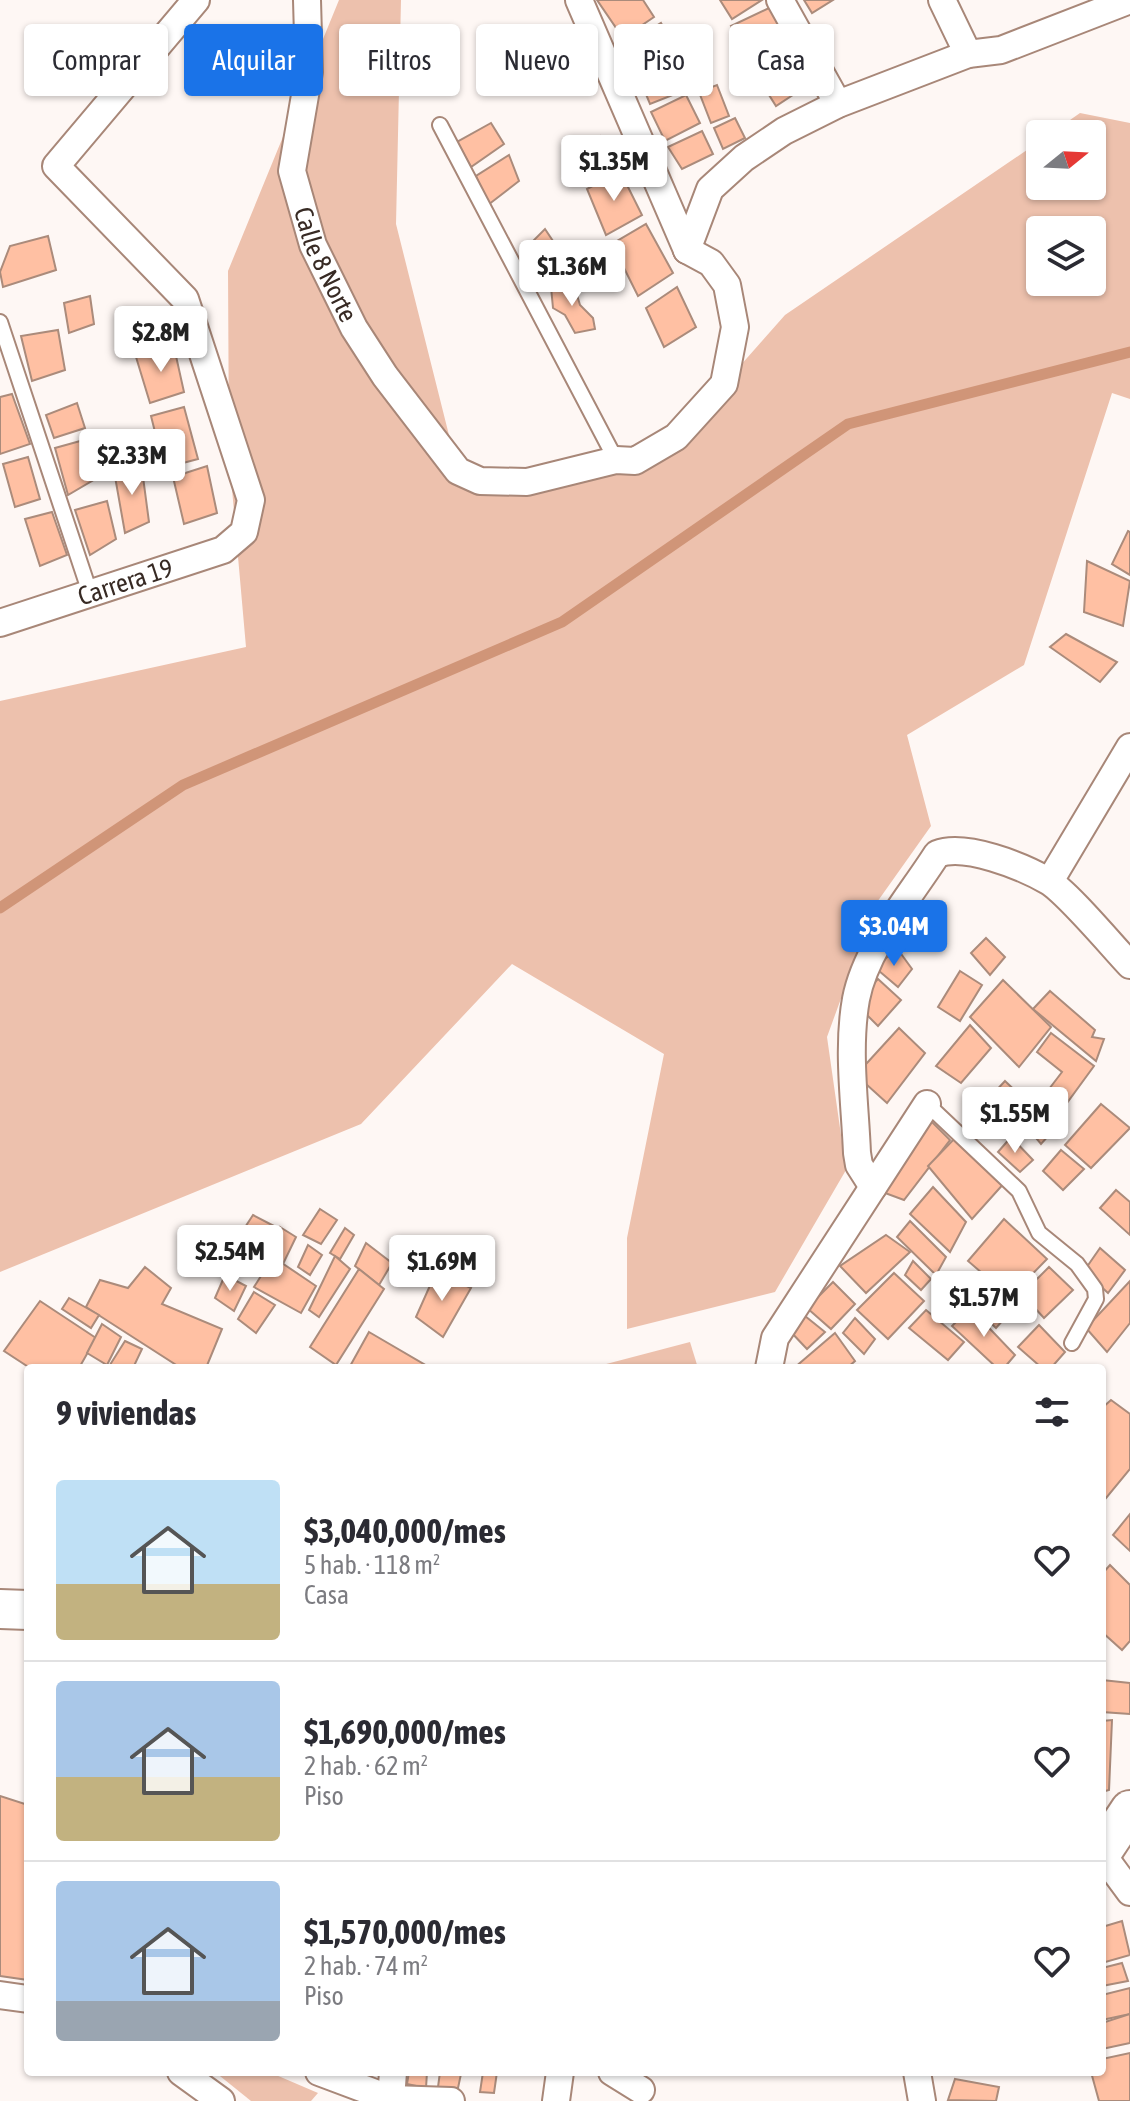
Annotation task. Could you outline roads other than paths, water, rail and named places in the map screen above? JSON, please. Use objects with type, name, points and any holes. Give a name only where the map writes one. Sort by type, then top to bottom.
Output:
[{"type":"street","name":"Carrera 19","points":[[0,623],[223,550],[244,532],[251,500],[185,299],[56,166],[196,0]]},
{"type":"street","name":"Calle 8 Norte","points":[[307,0],[309,72],[292,171],[313,245],[354,328],[385,376],[458,471],[480,481],[527,482],[616,460]]},
{"type":"street","points":[[579,0],[687,250],[711,263],[727,285],[735,327],[724,384],[676,437],[635,461],[616,460]]},
{"type":"street","points":[[780,0],[838,104]]},
{"type":"street","points":[[942,0],[968,54]]},
{"type":"street","points":[[687,250],[702,203],[718,180],[784,131],[838,104],[968,54],[1001,50],[1129,1]]},
{"type":"street","points":[[1050,881],[1130,747]]},
{"type":"street","points":[[873,1187],[859,1165],[857,1153],[852,1053],[857,996],[876,949],[937,854],[952,848],[970,850],[1050,881],[1130,965]]},
{"type":"street","points":[[770,1364],[775,1338],[927,1104]]},
{"type":"street","points":[[0,1609],[24,1610]]},
{"type":"street","points":[[1106,1847],[1130,1810]]},
{"type":"street","points":[[1106,1859],[1130,1892]]},
{"type":"street","points":[[0,1995],[24,1998]]},
{"type":"street","points":[[187,2076],[221,2101]]},
{"type":"street","points":[[330,2076],[391,2099],[451,2101]]},
{"type":"street","points":[[391,2099],[393,2076]]},
{"type":"street","points":[[556,2101],[559,2076]]},
{"type":"street","points":[[619,2076],[641,2088]]},
{"type":"street","points":[[918,2076],[922,2101]]},
{"type":"lane","points":[[440,125],[616,460]]},
{"type":"lane","points":[[0,322],[90,593]]},
{"type":"lane","points":[[927,1104],[1019,1191],[1039,1233],[1077,1264],[1095,1289],[1096,1299],[1072,1343]]},
{"type":"waterway","points":[[0,908],[183,785],[562,622],[848,424],[1130,352]]}]
